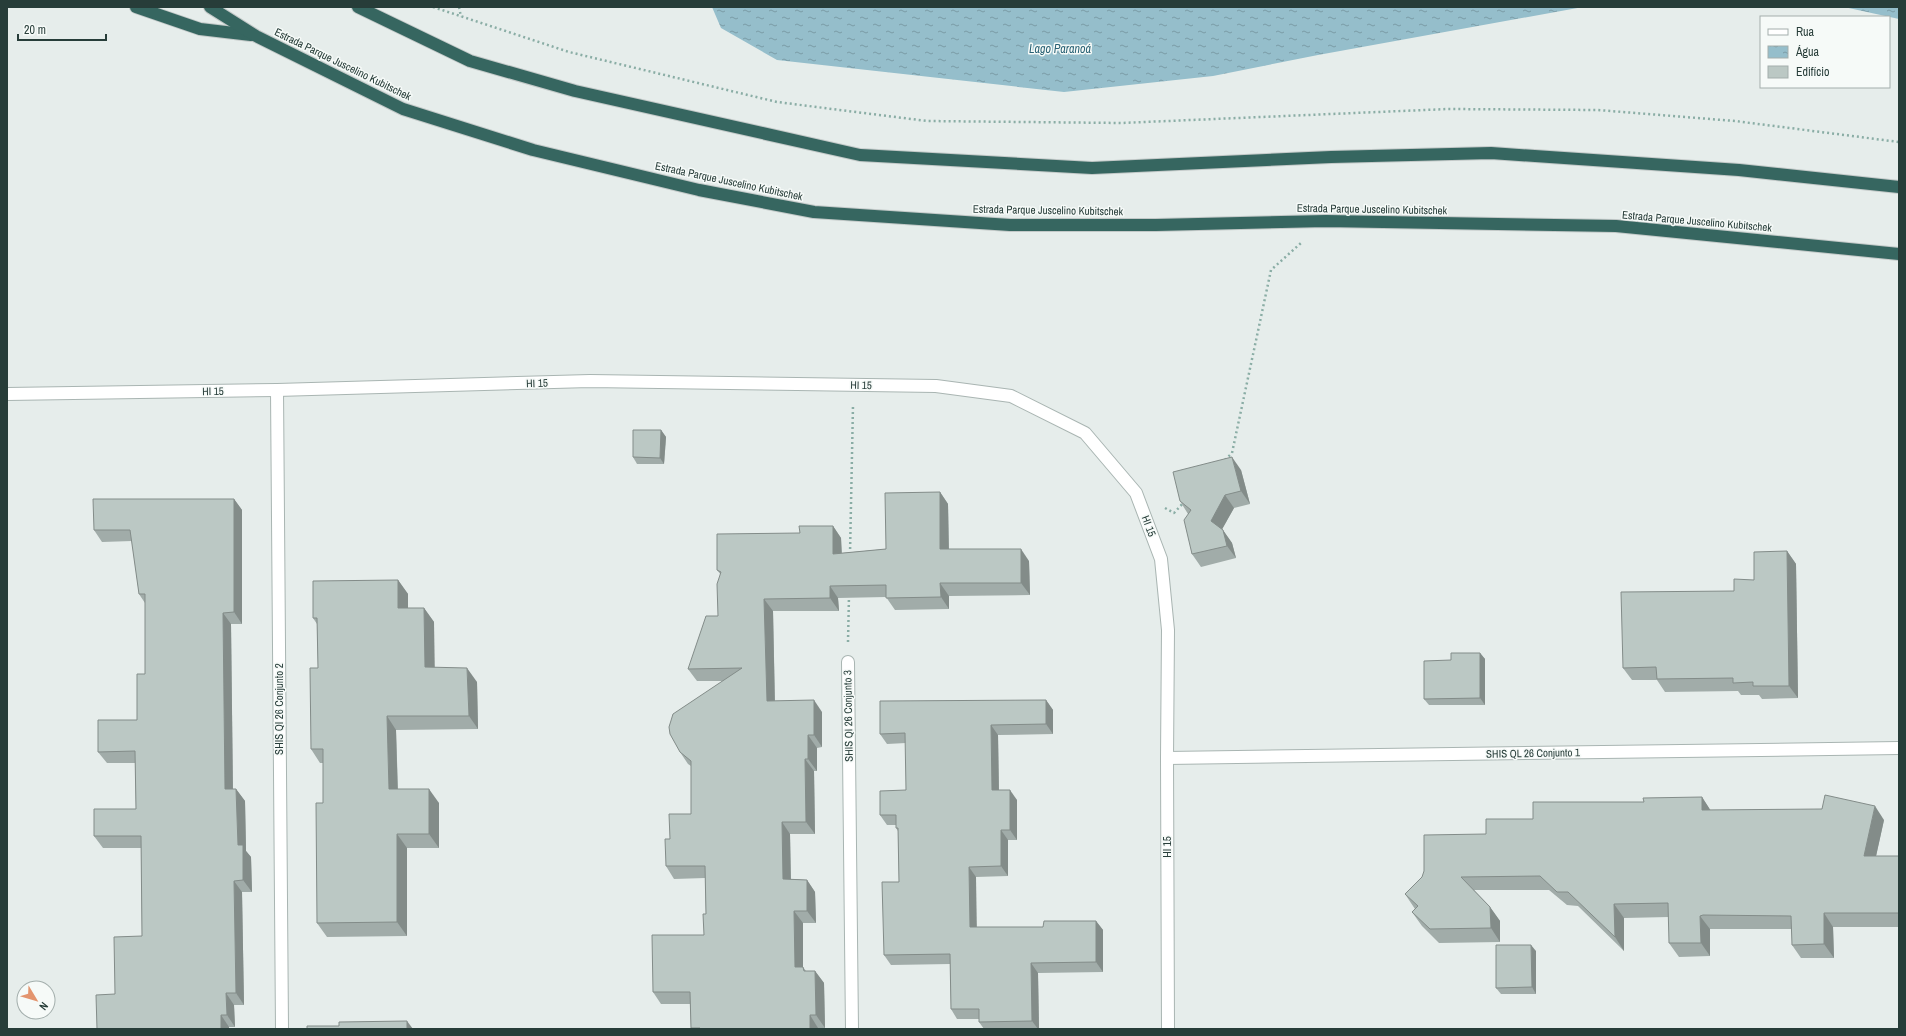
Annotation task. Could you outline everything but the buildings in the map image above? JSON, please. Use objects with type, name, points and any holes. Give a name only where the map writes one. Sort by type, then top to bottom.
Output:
[{"type":"highway","points":[[136,7],[200,29],[256,36]]},
{"type":"highway","name":"Estrada Parque Juscelino Kubitschek","points":[[210,7],[256,36],[410,111],[541,152],[699,190],[814,212],[1010,225],[1156,225],[1326,221],[1616,226],[1899,254]]},
{"type":"highway","points":[[358,7],[470,61],[575,91],[860,155],[1092,168],[1330,157],[1491,153],[1739,170],[1899,187]]},
{"type":"street","name":"HI 15","points":[[7,394],[277,390],[590,381],[936,386],[1011,396],[1085,433],[1136,493],[1162,559],[1168,630],[1166,758],[1168,1029]]},
{"type":"street","name":"SHIS QI 26 Conjunto 2","points":[[277,390],[282,1029]]},
{"type":"street","name":"SHIS QI 26 Conjunto 3","points":[[848,662],[852,1029]]},
{"type":"street","name":"SHIS QL 26 Conjunto 1","points":[[1166,758],[1899,748]]},
{"type":"path","points":[[433,7],[568,52],[777,102],[927,121],[1121,123],[1448,109],[1598,110],[1735,121],[1899,142]]},
{"type":"path","points":[[459,7],[462,17]]},
{"type":"path","points":[[1221,464],[1232,453],[1271,270],[1326,221]]},
{"type":"path","points":[[850,560],[853,403]]},
{"type":"path","points":[[1136,493],[1174,513],[1190,497]]},
{"type":"path","name":"SHIS QI 26 Conjunto 3","points":[[848,662],[849,591]]},
{"type":"water","name":"Lago Paranoá","points":[[712,7],[1583,7],[1318,55],[1213,76],[1064,92],[777,60],[721,28]]},
{"type":"water","points":[[1844,7],[1899,7],[1899,19]]}]
